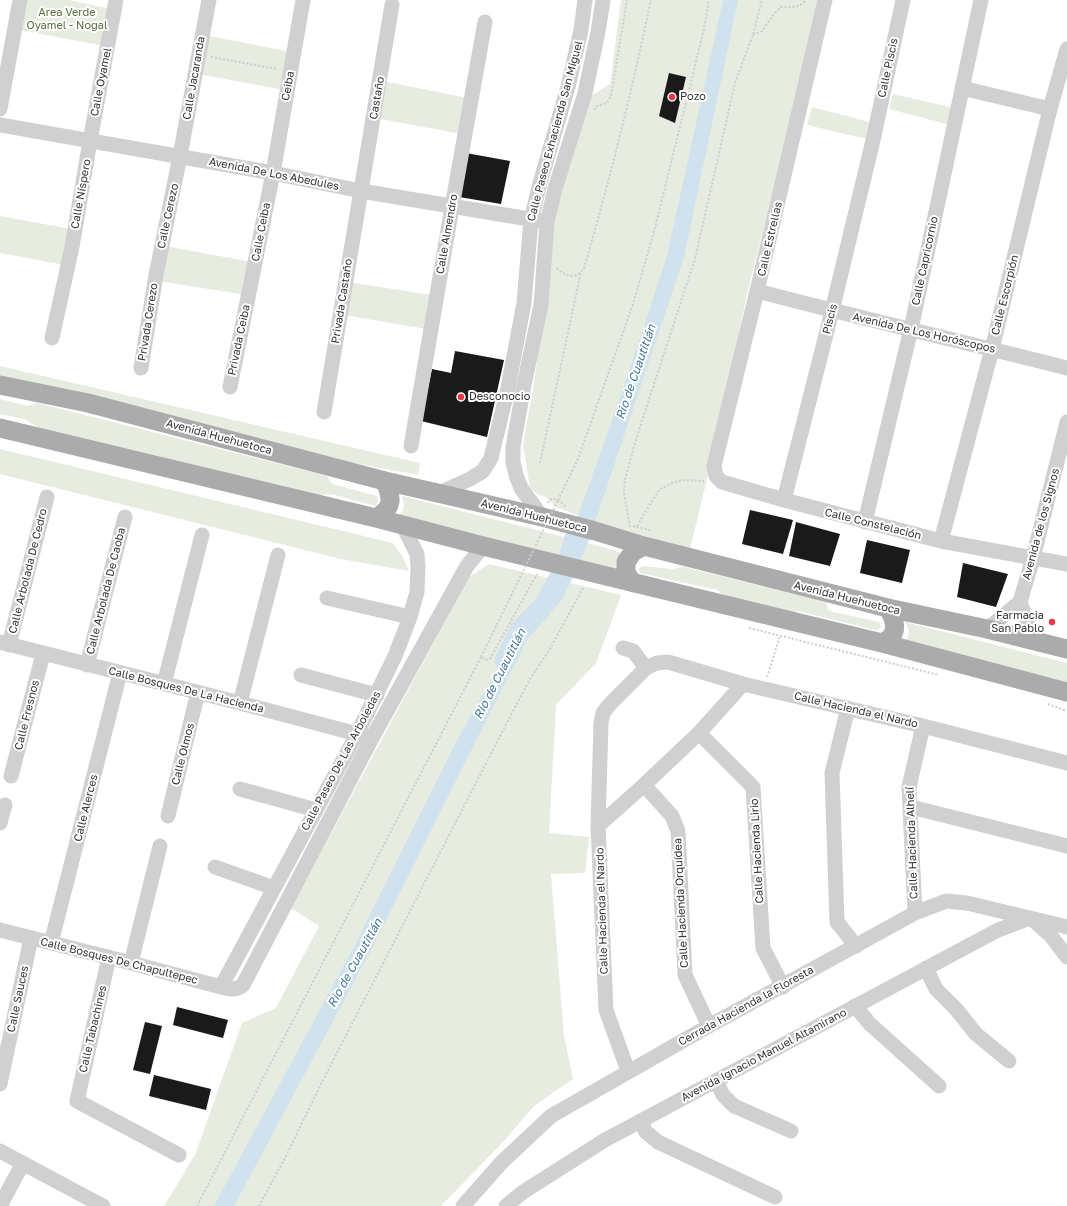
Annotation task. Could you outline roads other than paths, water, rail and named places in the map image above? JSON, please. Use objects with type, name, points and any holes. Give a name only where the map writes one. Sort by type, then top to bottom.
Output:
[{"type":"main road","name":"Avenida Huehuetoca","points":[[0,385],[88,403],[385,480],[566,523],[636,544],[888,608],[1034,640],[1067,649]]},
{"type":"main road","points":[[0,428],[376,518],[545,561],[583,580],[633,583],[882,643],[1067,692]]},
{"type":"main road","points":[[376,518],[385,513],[390,504],[390,494],[385,480]]},
{"type":"main road","points":[[633,583],[626,573],[626,562],[633,552],[636,544]]},
{"type":"main road","points":[[882,643],[890,638],[895,628],[894,618],[888,608]]},
{"type":"street","points":[[0,109],[20,0]]},
{"type":"street","name":"Calle Oyamel","points":[[90,141],[116,0]]},
{"type":"street","name":"Calle Jacaranda","points":[[180,156],[209,0]]},
{"type":"street","name":"Ceiba","points":[[272,173],[303,0]]},
{"type":"street","name":"Calle Paseo Exhacienda San Miguel","points":[[439,492],[470,479],[482,471],[491,458],[508,388],[524,303],[531,220],[540,183],[568,87],[586,0]]},
{"type":"street","name":"Calle Paseo Exhacienda San Miguel","points":[[542,517],[521,488],[516,476],[512,452],[541,305],[547,222],[555,189],[585,93],[603,0]]},
{"type":"street","name":"Calle Estrellas","points":[[719,479],[714,466],[757,291],[825,0]]},
{"type":"street","name":"Calle Piscis","points":[[874,136],[903,0]]},
{"type":"street","name":"Calle Capricornio","points":[[865,522],[911,329],[982,0]]},
{"type":"street","name":"Castaño","points":[[361,191],[392,5]]},
{"type":"street","name":"Calle Almendro","points":[[411,446],[485,22]]},
{"type":"street","name":"Calle Escorpión","points":[[941,541],[992,349],[1050,109],[1067,49]]},
{"type":"street","points":[[962,88],[1050,109]]},
{"type":"street","name":"Avenida De Los Abedules","points":[[0,125],[180,156],[361,191],[547,222]]},
{"type":"street","name":"Piscis","points":[[784,500],[832,311],[874,136]]},
{"type":"street","name":"Calle Níspero","points":[[52,338],[72,247],[90,141]]},
{"type":"street","name":"Calle Cerezo","points":[[156,275],[180,156]]},
{"type":"street","name":"Calle Ceiba","points":[[249,292],[272,173]]},
{"type":"street","name":"Privada Castaño","points":[[324,412],[361,191]]},
{"type":"street","name":"Privada Cerezo","points":[[140,368],[156,275]]},
{"type":"street","name":"Avenida De Los Horóscopos","points":[[757,291],[832,311],[1067,368]]},
{"type":"street","name":"Privada Ceiba","points":[[230,387],[249,292]]},
{"type":"street","points":[[524,303],[541,305]]},
{"type":"street","name":"Avenida de los Signos","points":[[1020,602],[1034,558],[1067,422]]},
{"type":"street","name":"Calle Constelación","points":[[719,479],[784,500],[941,541],[1067,564]]},
{"type":"street","name":"Calle Arbolada De Cedro","points":[[4,644],[47,497]]},
{"type":"street","name":"Calle Arbolada De Caoba","points":[[87,664],[125,517]]},
{"type":"street","name":"Calle Paseo De Las Arboledas","points":[[221,987],[357,734],[395,656],[410,617],[417,592],[417,554],[403,526]]},
{"type":"street","points":[[164,684],[202,535]]},
{"type":"street","name":"Calle Paseo De Las Arboledas","points":[[239,988],[243,984],[372,738],[467,566],[483,546]]},
{"type":"street","points":[[240,703],[278,555]]},
{"type":"street","points":[[327,598],[410,617]]},
{"type":"street","points":[[987,630],[1020,602],[1034,640]]},
{"type":"street","name":"Calle Bosques De La Hacienda","points":[[4,644],[198,692],[372,738]]},
{"type":"street","points":[[623,648],[633,651],[646,668]]},
{"type":"street","name":"Calle Fresnos","points":[[11,776],[43,654]]},
{"type":"street","name":"Calle Hacienda el Nardo","points":[[628,1071],[606,1010],[598,826],[601,723],[603,713],[609,705],[646,668],[656,663],[668,662],[743,684],[923,726],[1067,763]]},
{"type":"street","name":"Calle Alerces","points":[[51,943],[120,673]]},
{"type":"street","points":[[301,675],[377,695]]},
{"type":"street","points":[[598,826],[699,733],[743,684]]},
{"type":"street","name":"Calle Olmos","points":[[168,816],[198,692]]},
{"type":"street","points":[[848,708],[832,773],[837,922],[856,946]]},
{"type":"street","name":"Calle Hacienda Alhelí","points":[[915,913],[909,787],[923,726]]},
{"type":"street","name":"Calle Hacienda Lirio","points":[[699,733],[753,787],[763,948],[783,987]]},
{"type":"street","name":"Calle Hacienda Orquídea","points":[[644,785],[672,816],[678,831],[685,975],[709,1026]]},
{"type":"street","points":[[240,789],[316,810]]},
{"type":"street","points":[[0,824],[5,805]]},
{"type":"street","points":[[910,807],[1067,846]]},
{"type":"street","points":[[131,962],[160,846]]},
{"type":"street","points":[[215,867],[274,888]]},
{"type":"street","name":"Cerrada Hacienda la Floresta","points":[[463,1206],[501,1163],[551,1116],[628,1071],[915,913],[946,901],[968,903],[1067,927]]},
{"type":"street","points":[[1031,918],[1051,936],[1067,957]]},
{"type":"street","name":"Avenida Ignacio Manuel Altamirano","points":[[506,1206],[523,1192],[605,1140],[998,930],[1031,918]]},
{"type":"street","name":"Calle Bosques De Chapultepec","points":[[0,930],[131,962],[221,987],[232,989],[239,988]]},
{"type":"street","name":"Calle Sauces","points":[[0,1084],[31,938]]},
{"type":"street","name":"Calle Tabachines","points":[[110,957],[77,1101],[179,1155]]},
{"type":"street","points":[[926,968],[936,990],[956,1009],[976,1034],[1009,1061]]},
{"type":"street","points":[[855,1006],[870,1024],[939,1086]]},
{"type":"street","points":[[716,1081],[723,1095],[734,1106],[791,1131]]},
{"type":"street","points":[[640,1121],[646,1132],[658,1142],[775,1197]]},
{"type":"street","points":[[0,1151],[23,1163],[87,1202],[103,1206]]},
{"type":"street","points":[[0,1206],[23,1163]]},
{"type":"water","points":[[723,0],[738,0],[684,257],[588,543],[580,562],[563,598],[526,641],[371,950],[234,1206],[214,1206],[357,941],[456,742],[517,635],[558,558],[564,537],[578,516],[628,375],[667,256]]},
{"type":"waterway","name":"Rio de Cuautitlán","points":[[505,661],[520,630],[540,610]]},
{"type":"place","name":"Pozo","points":[[672,97]]},
{"type":"place","name":"Desconocio","points":[[461,397]]},
{"type":"place","name":"Farmacia San Pablo","points":[[1052,622]]},
{"type":"park label","name":"Area Verde Oyamel - Nogal","points":[[67,19]]}]
